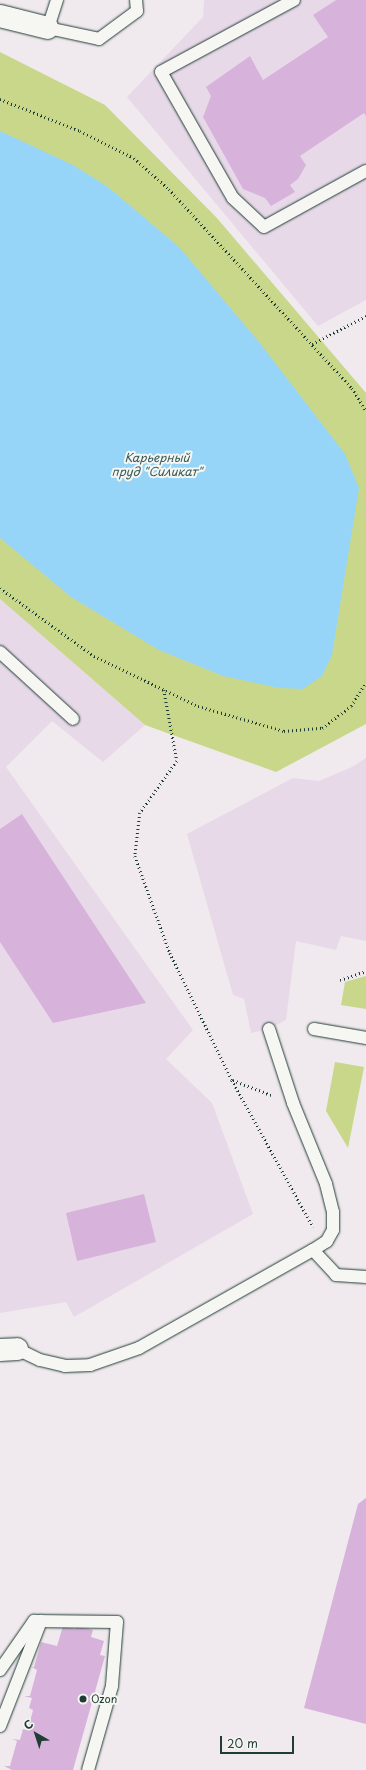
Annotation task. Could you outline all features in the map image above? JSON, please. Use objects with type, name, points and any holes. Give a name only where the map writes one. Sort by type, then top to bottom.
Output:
[{"type":"street","points":[[0,16],[48,28]]},
{"type":"lane","points":[[57,0],[48,28],[100,39],[137,11],[136,0]]},
{"type":"lane","points":[[294,0],[161,72],[233,198],[264,228],[366,171]]},
{"type":"lane","points":[[0,652],[73,719]]},
{"type":"lane","points":[[9,1349],[40,1360],[65,1366],[90,1365],[140,1348],[318,1247],[333,1230],[334,1212],[326,1184],[293,1103],[269,1029]]},
{"type":"lane","points":[[314,1029],[366,1038]]},
{"type":"lane","points":[[318,1247],[336,1275],[366,1277]]},
{"type":"lane","points":[[0,1670],[34,1621],[117,1622],[112,1686],[88,1770]]},
{"type":"lane","points":[[0,1726],[42,1621]]},
{"type":"path","points":[[0,99],[80,131],[134,158],[169,189],[312,344],[352,388],[366,410]]},
{"type":"path","points":[[312,344],[366,316]]},
{"type":"path","points":[[0,588],[94,656],[198,706],[284,731],[322,728],[351,706],[366,682]]},
{"type":"path","points":[[164,690],[177,761],[140,813],[135,856],[170,953],[232,1080],[318,1247]]},
{"type":"path","points":[[340,980],[366,971]]},
{"type":"path","points":[[232,1080],[293,1103]]},
{"type":"shaded area","points":[[204,0],[366,0],[366,300],[318,326],[127,97],[203,17]]},
{"type":"shaded area","points":[[0,599],[145,725],[103,762],[52,721],[6,767],[193,1030],[166,1059],[212,1103],[253,1214],[74,1317],[66,1302],[0,1313]]},
{"type":"shaded area","points":[[366,758],[366,941],[341,936],[336,950],[296,941],[286,1020],[269,1029],[251,1033],[244,999],[233,995],[187,834],[293,778],[319,781],[352,767]]},
{"type":"green space","name":"Карьерный пруд \"Силикат\"","points":[[0,52],[105,105],[216,217],[366,393],[366,724],[276,772],[145,725],[0,599]]},
{"type":"green space","points":[[366,976],[366,1009],[341,1005],[345,982]]},
{"type":"green space","points":[[335,1062],[364,1067],[348,1148],[326,1111]]},
{"type":"water","name":"Карьерный пруд \"Силикат\"","points":[[0,131],[73,165],[108,187],[179,247],[259,342],[345,454],[359,488],[332,655],[322,676],[303,689],[279,688],[223,676],[159,650],[71,597],[0,538]]},
{"type":"building","points":[[336,0],[366,0],[366,116],[364,113],[300,156],[306,165],[298,179],[290,185],[295,192],[271,206],[265,198],[243,189],[203,117],[211,96],[206,87],[250,56],[263,80],[328,37],[313,15]]},
{"type":"building","points":[[22,814],[146,1003],[53,1023],[0,942],[0,829]]},
{"type":"building","points":[[144,1194],[156,1242],[77,1261],[66,1213]]},
{"type":"building","points":[[366,1498],[366,1724],[304,1708],[358,1504]]},
{"type":"building","points":[[63,1626],[75,1629],[76,1626],[93,1630],[91,1637],[104,1641],[100,1655],[105,1656],[73,1770],[12,1770],[4,1766],[10,1766],[17,1741],[12,1739],[20,1740],[23,1729],[28,1730],[33,1710],[29,1708],[32,1698],[24,1696],[30,1696],[37,1670],[32,1667],[34,1667],[41,1642],[57,1646]]},
{"type":"place","name":"Ozon","points":[[83,1699]]}]
